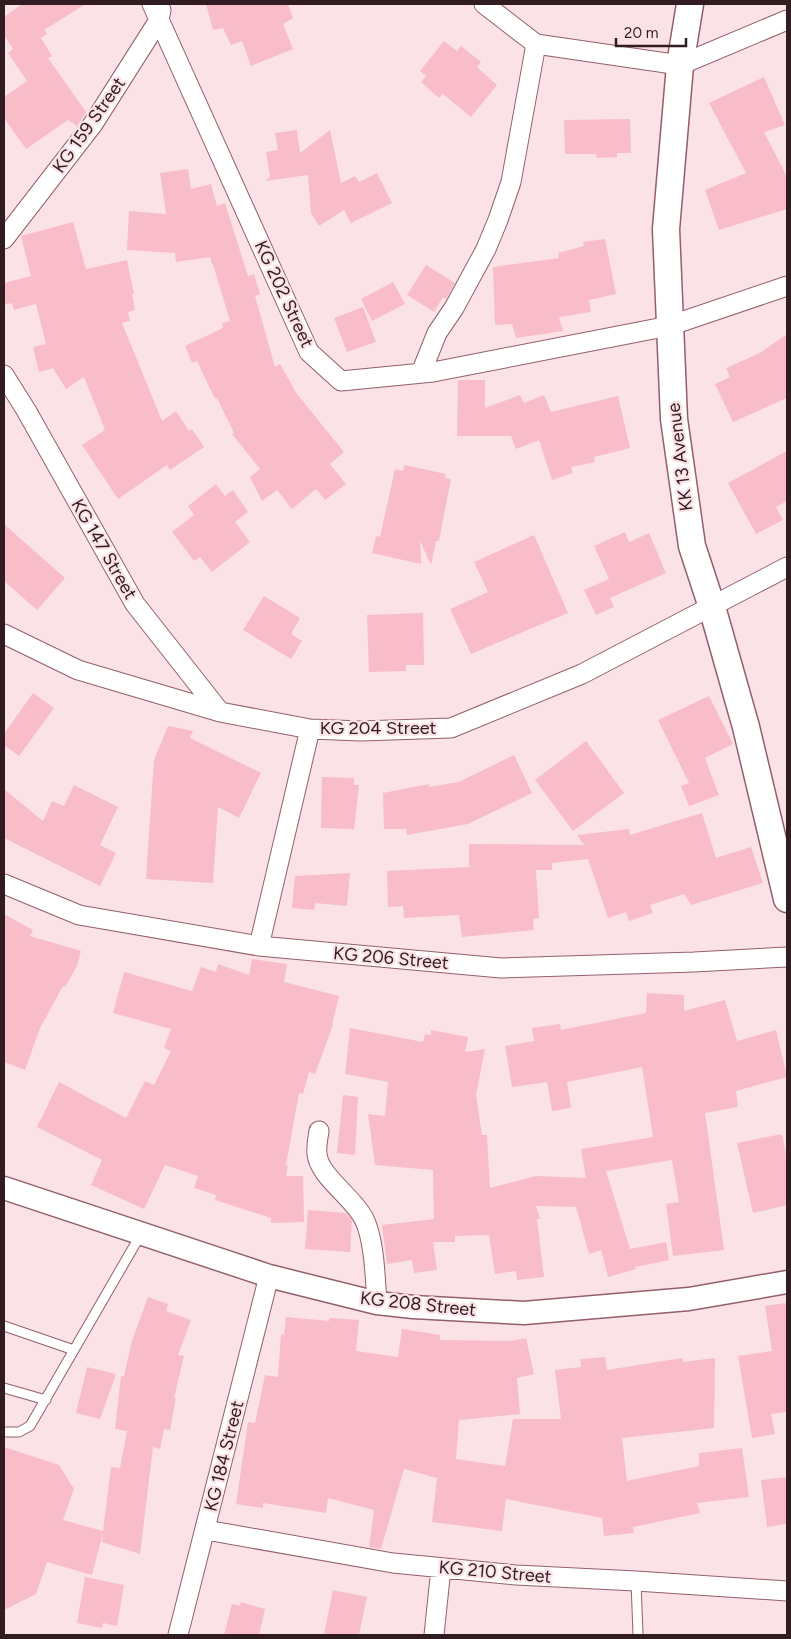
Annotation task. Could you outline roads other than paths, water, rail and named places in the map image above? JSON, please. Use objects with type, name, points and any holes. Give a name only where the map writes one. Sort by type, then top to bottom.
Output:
[{"type":"main road","name":"KK 13 Avenue","points":[[690,4],[680,65],[666,229],[674,419],[692,546],[712,607],[746,727],[787,899]]},
{"type":"street","points":[[484,4],[536,44],[680,65],[787,20]]},
{"type":"street","name":"KG 159 Street","points":[[4,239],[93,124],[158,9]]},
{"type":"street","name":"KG 202 Street","points":[[158,9],[309,352],[341,381],[433,372],[669,326],[787,286]]},
{"type":"street","points":[[421,373],[437,333],[459,299],[486,249],[498,220],[511,182],[536,44]]},
{"type":"street","name":"KG 147 Street","points":[[4,375],[26,410],[135,604],[220,712]]},
{"type":"street","name":"KG 204 Street","points":[[4,634],[78,670],[157,695],[220,712],[310,728],[361,731],[451,728],[582,674],[787,567]]},
{"type":"street","points":[[259,946],[310,728]]},
{"type":"street","name":"KG 206 Street","points":[[4,884],[78,915],[259,946],[501,968],[787,957]]},
{"type":"street","points":[[319,1131],[317,1155],[324,1172],[347,1195],[361,1213],[367,1226],[373,1260],[377,1303]]},
{"type":"street","name":"KG 208 Street","points":[[4,1188],[269,1276],[377,1303],[413,1307],[524,1313],[689,1299],[787,1282]]},
{"type":"street","name":"KG 184 Street","points":[[178,1635],[269,1276]]},
{"type":"street","name":"KG 210 Street","points":[[206,1530],[393,1563],[516,1575],[787,1591]]},
{"type":"street","points":[[434,1635],[441,1568]]},
{"type":"lane","points":[[4,1432],[19,1432],[30,1426],[141,1234]]},
{"type":"lane","points":[[4,1326],[74,1350]]},
{"type":"lane","points":[[4,1388],[46,1400]]},
{"type":"lane","points":[[636,1581],[638,1635]]}]
